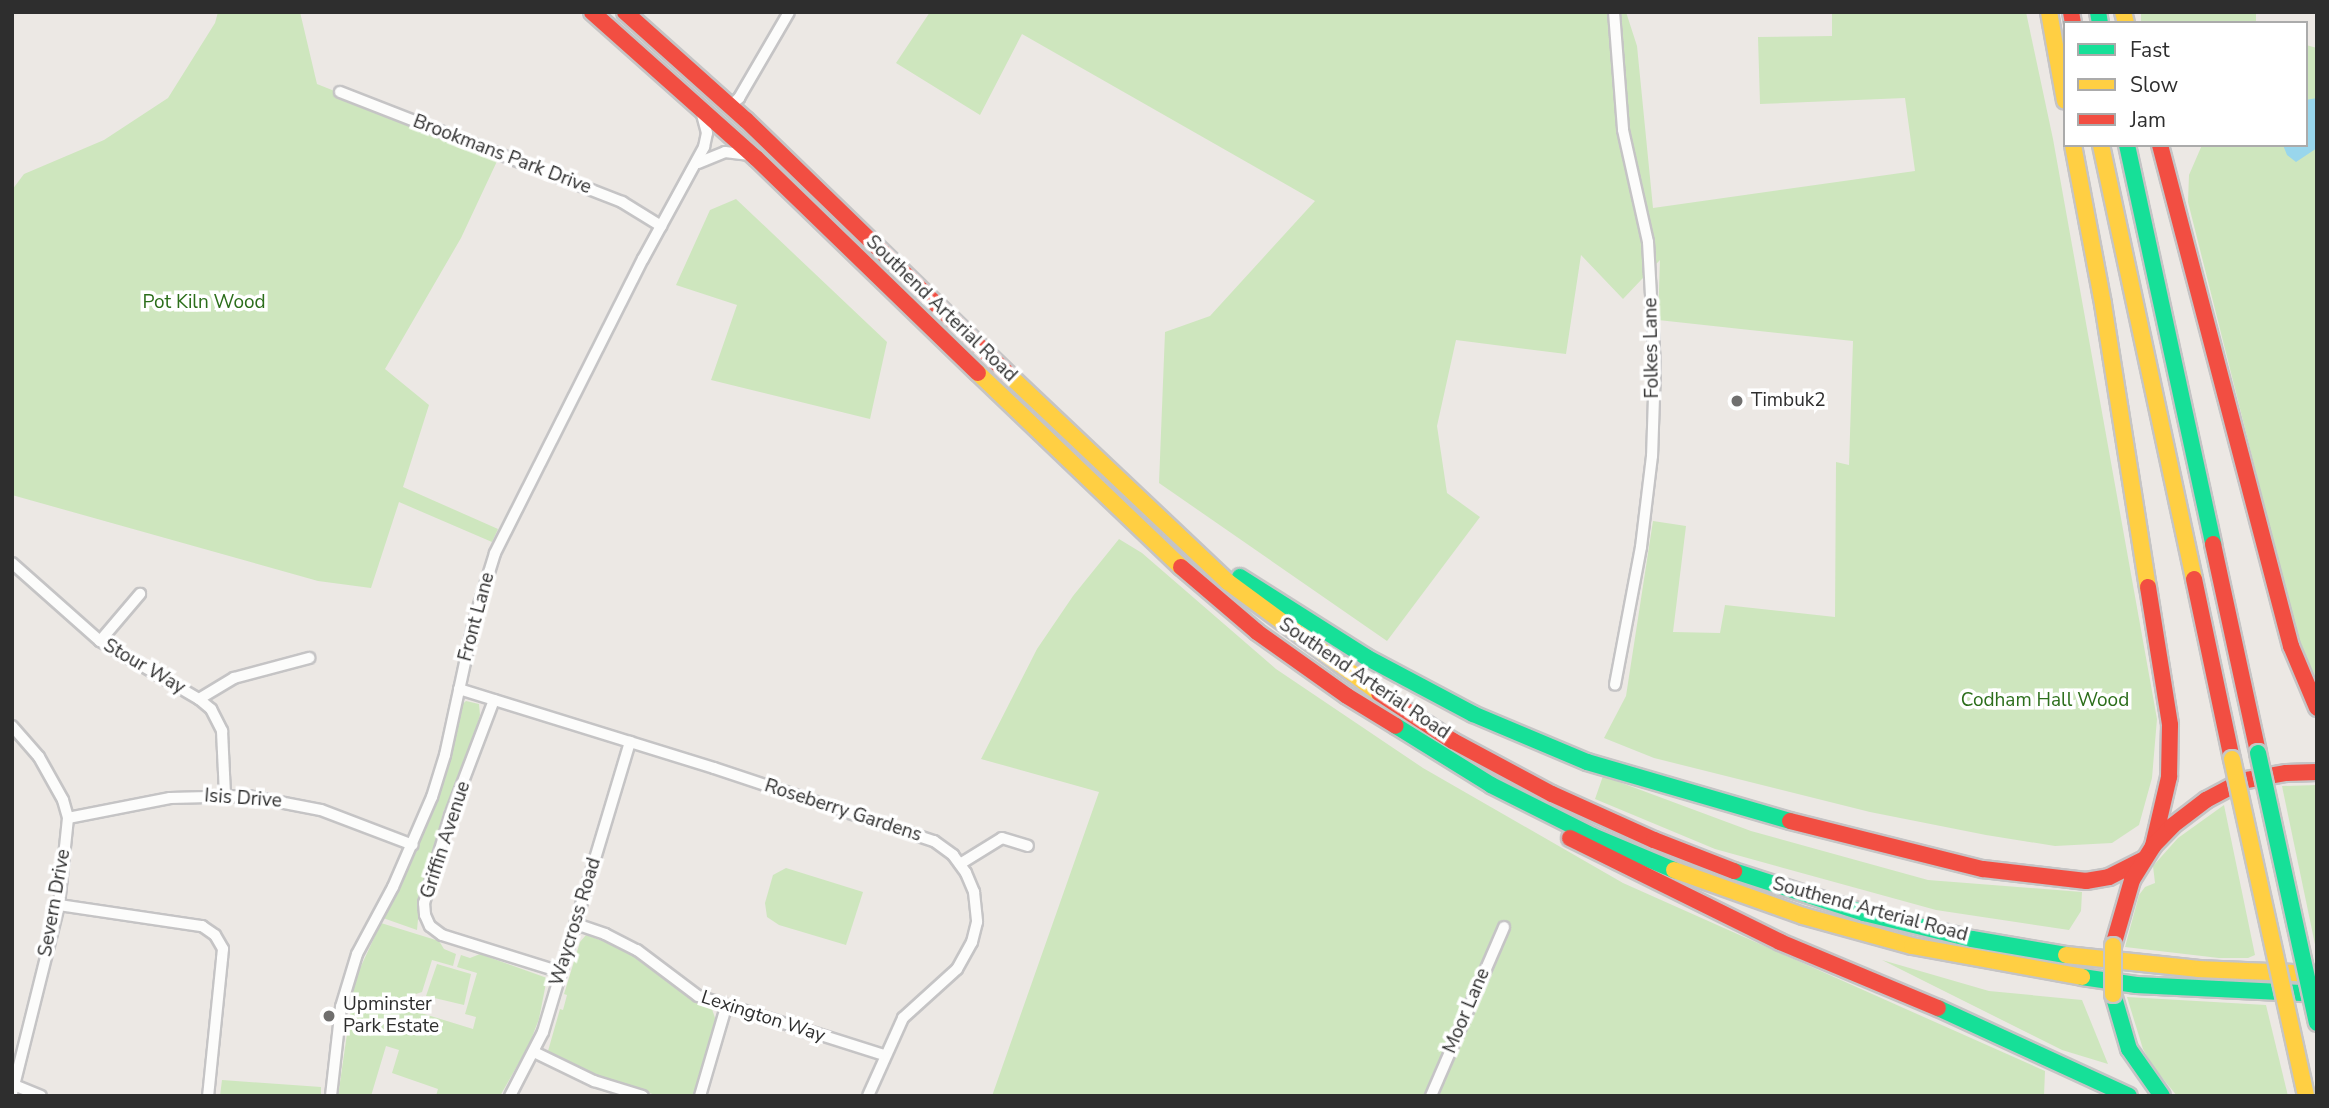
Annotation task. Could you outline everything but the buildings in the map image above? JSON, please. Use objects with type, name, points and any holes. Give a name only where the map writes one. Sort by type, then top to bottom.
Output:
[{"type":"highway","name":"Southend Arterial Road","points":[[592,12],[756,158],[1125,519],[1257,632],[1394,727],[1491,785],[1604,841],[1751,900],[1912,946],[2025,969],[2136,985],[2317,994]]},
{"type":"highway","name":"Southend Arterial Road","points":[[625,12],[731,105],[1140,503],[1228,582],[1370,688],[1501,767],[1654,841],[1811,898],[1972,939],[2138,964],[2317,974]]},
{"type":"highway","points":[[2049,12],[2063,90]]},
{"type":"highway","points":[[2073,147],[2095,256],[2170,725],[2169,777],[2148,852],[2123,900],[2113,946],[2113,994],[2129,1049],[2162,1096]]},
{"type":"highway","points":[[2101,147],[2306,1096]]},
{"type":"highway","points":[[2127,147],[2317,1023]]},
{"type":"highway","points":[[2161,147],[2291,646],[2317,708]]},
{"type":"highway","points":[[1140,503],[1254,587],[1366,657],[1473,715],[1587,762],[1731,806],[1878,845],[1983,869],[2086,881],[2109,877],[2148,852],[2206,800],[2241,781],[2286,773],[2317,772]]},
{"type":"highway","points":[[1257,632],[1343,702],[1437,767],[1631,871],[1780,942],[1995,1032],[2129,1096]]},
{"type":"street","points":[[731,105],[739,98],[789,12]]},
{"type":"street","name":"Folkes Lane","points":[[1614,12],[1623,130],[1648,242],[1655,368],[1652,456],[1643,534],[1615,685]]},
{"type":"street","name":"Brookmans Park Drive","points":[[340,92],[621,202],[661,226]]},
{"type":"street","name":"Front Lane","points":[[331,1096],[341,1007],[357,954],[413,845],[445,755],[474,621],[495,554],[661,226],[704,147],[706,126],[701,112],[687,94]]},
{"type":"street","points":[[695,164],[725,152],[756,158]]},
{"type":"street","name":"Stour Way","points":[[12,563],[100,641],[200,699],[211,709],[222,731],[225,795]]},
{"type":"street","points":[[100,641],[140,594]]},
{"type":"street","points":[[200,699],[234,678],[309,658]]},
{"type":"street","name":"Roseberry Gardens","points":[[459,689],[934,841],[960,864],[971,882],[976,902],[977,922],[972,942],[957,969],[903,1018],[884,1055],[868,1096]]},
{"type":"street","name":"Griffin Avenue","points":[[494,700],[450,816],[424,903],[425,915],[430,926],[442,935],[561,972]]},
{"type":"street","name":"Severn Drive","points":[[12,726],[39,757],[63,800],[68,818],[59,905],[13,1089]]},
{"type":"street","name":"Waycross Road","points":[[510,1096],[534,1052],[576,924],[630,742]]},
{"type":"street","name":"Isis Drive","points":[[68,818],[144,802],[225,795],[310,807],[413,845]]},
{"type":"street","points":[[960,864],[1002,838],[1028,846]]},
{"type":"street","points":[[59,905],[202,926],[215,934],[223,949],[208,1096]]},
{"type":"street","name":"Lexington Way","points":[[576,924],[620,940],[681,986],[726,1007],[884,1055]]},
{"type":"street","name":"Moor Lane","points":[[1431,1096],[1504,927]]},
{"type":"street","points":[[700,1096],[726,1007]]},
{"type":"street","points":[[534,1052],[594,1081],[643,1096]]},
{"type":"street","points":[[13,1089],[41,1096]]},
{"type":"green space","name":"Pot Kiln Wood","points":[[218,12],[300,12],[317,84],[499,157],[461,238],[385,369],[429,405],[403,487],[498,529],[492,542],[399,502],[371,588],[318,581],[12,495],[12,190],[24,174],[104,140],[168,98],[215,23]]},
{"type":"green space","name":"Codham Hall Wood","points":[[930,12],[1626,12],[1637,46],[1653,208],[1915,171],[1905,98],[1760,104],[1758,37],[1832,36],[1832,12],[2026,12],[2053,139],[2157,719],[2152,778],[2139,825],[2112,843],[2055,846],[1986,835],[1870,812],[1654,758],[1604,738],[1626,696],[1653,521],[1686,526],[1673,632],[1720,633],[1725,605],[1835,617],[1836,462],[1849,465],[1853,341],[1658,320],[1660,260],[1623,299],[1581,255],[1566,354],[1456,340],[1437,426],[1447,493],[1480,517],[1387,641],[1159,483],[1165,332],[1210,316],[1315,201],[1022,34],[980,115],[896,63]]},
{"type":"green space","points":[[2141,12],[2256,12],[2256,21],[2141,21]]},
{"type":"green space","points":[[2308,46],[2317,48],[2317,686],[2301,651],[2188,202],[2189,175],[2201,147],[2308,147]]},
{"type":"green space","points":[[736,199],[887,342],[870,419],[711,380],[737,305],[676,285],[710,210]]},
{"type":"green space","points":[[1119,539],[1142,553],[1276,669],[1423,768],[1623,883],[2045,1071],[2044,1096],[992,1096],[1099,792],[981,759],[1037,649],[1073,596]]},
{"type":"green space","points":[[466,701],[479,704],[480,715],[458,787],[444,810],[420,898],[417,930],[383,918],[434,803],[459,707]]},
{"type":"green space","points":[[1603,776],[1751,831],[1928,880],[2082,892],[2081,911],[2069,930],[1936,910],[1715,849],[1595,799]]},
{"type":"green space","points":[[2317,785],[2317,954],[2282,786]]},
{"type":"green space","points":[[2224,805],[2255,955],[2248,958],[2219,958],[2125,947],[2139,895],[2145,887],[2155,883],[2153,866],[2178,838]]},
{"type":"green space","points":[[786,868],[863,892],[846,945],[779,925],[767,917],[765,903],[773,875]]},
{"type":"green space","points":[[381,923],[439,941],[444,949],[456,954],[453,966],[432,960],[422,992],[410,996],[408,1009],[473,1029],[476,1017],[465,1014],[477,973],[457,967],[461,955],[470,958],[480,954],[547,978],[539,1019],[529,1045],[500,1096],[436,1096],[438,1089],[392,1073],[399,1050],[386,1046],[371,1096],[338,1096],[355,979]]},
{"type":"green space","points":[[586,935],[622,948],[678,990],[712,1009],[716,1021],[696,1092],[692,1096],[659,1096],[595,1076],[548,1051],[560,1009],[563,1010],[567,995],[564,994],[580,942]]},
{"type":"green space","points":[[1882,960],[1989,991],[2082,1000],[2108,1064],[2062,1050]]},
{"type":"green space","points":[[437,964],[471,974],[464,1005],[426,996]]},
{"type":"green space","points":[[2127,997],[2266,1005],[2288,1096],[2177,1096],[2143,1049]]},
{"type":"green space","points":[[222,1080],[321,1087],[321,1096],[220,1096]]},
{"type":"water","points":[[2317,98],[2317,148],[2296,162],[2287,155],[2284,147],[2308,147],[2308,100]]},
{"type":"traffic: fast","points":[[2098,12],[2100,21]]},
{"type":"traffic: fast","points":[[2127,147],[2213,544]]},
{"type":"traffic: fast","points":[[1240,577],[1366,657],[1473,714],[1587,762],[1790,821]]},
{"type":"traffic: fast","points":[[1396,726],[1491,785],[1593,836],[1674,870]]},
{"type":"traffic: fast","points":[[2258,753],[2317,1023]]},
{"type":"traffic: fast","points":[[1734,871],[1864,913],[1972,939],[2066,955]]},
{"type":"traffic: fast","points":[[2082,977],[2136,985],[2317,994]]},
{"type":"traffic: fast","points":[[2113,994],[2129,1049],[2162,1096]]},
{"type":"traffic: fast","points":[[1938,1008],[2129,1096]]},
{"type":"traffic: slow","points":[[2049,12],[2063,90]]},
{"type":"traffic: slow","points":[[2123,12],[2125,21]]},
{"type":"traffic: slow","points":[[2073,147],[2103,304],[2148,587]]},
{"type":"traffic: slow","points":[[2101,147],[2194,579]]},
{"type":"traffic: slow","points":[[978,373],[1181,567]]},
{"type":"traffic: slow","points":[[1009,375],[1228,582],[1379,693]]},
{"type":"traffic: slow","points":[[2232,759],[2306,1096]]},
{"type":"traffic: slow","points":[[1674,870],[1803,916],[1912,946],[2082,977]]},
{"type":"traffic: slow","points":[[2113,946],[2113,994]]},
{"type":"traffic: slow","points":[[2066,955],[2199,969],[2317,974]]},
{"type":"traffic: jam","points":[[592,12],[756,158],[978,373]]},
{"type":"traffic: jam","points":[[625,12],[746,120],[1009,375]]},
{"type":"traffic: jam","points":[[2071,12],[2073,21]]},
{"type":"traffic: jam","points":[[2161,147],[2291,646],[2317,708]]},
{"type":"traffic: jam","points":[[2213,544],[2258,753]]},
{"type":"traffic: jam","points":[[1181,567],[1257,632],[1347,696],[1396,726]]},
{"type":"traffic: jam","points":[[2194,579],[2232,759]]},
{"type":"traffic: jam","points":[[2148,587],[2170,725],[2169,777],[2153,846]]},
{"type":"traffic: jam","points":[[1379,693],[1453,741],[1552,794],[1654,840],[1734,871]]},
{"type":"traffic: jam","points":[[2113,946],[2132,880],[2153,846],[2172,826],[2206,800],[2241,781],[2286,773],[2317,772]]},
{"type":"traffic: jam","points":[[1790,821],[1983,869],[2086,881],[2109,877],[2144,859]]},
{"type":"traffic: jam","points":[[1570,838],[1780,942],[1938,1008]]},
{"type":"place","name":"Timbuk2","points":[[1737,401]]},
{"type":"place","name":"Upminster Park Estate","points":[[329,1016]]}]
